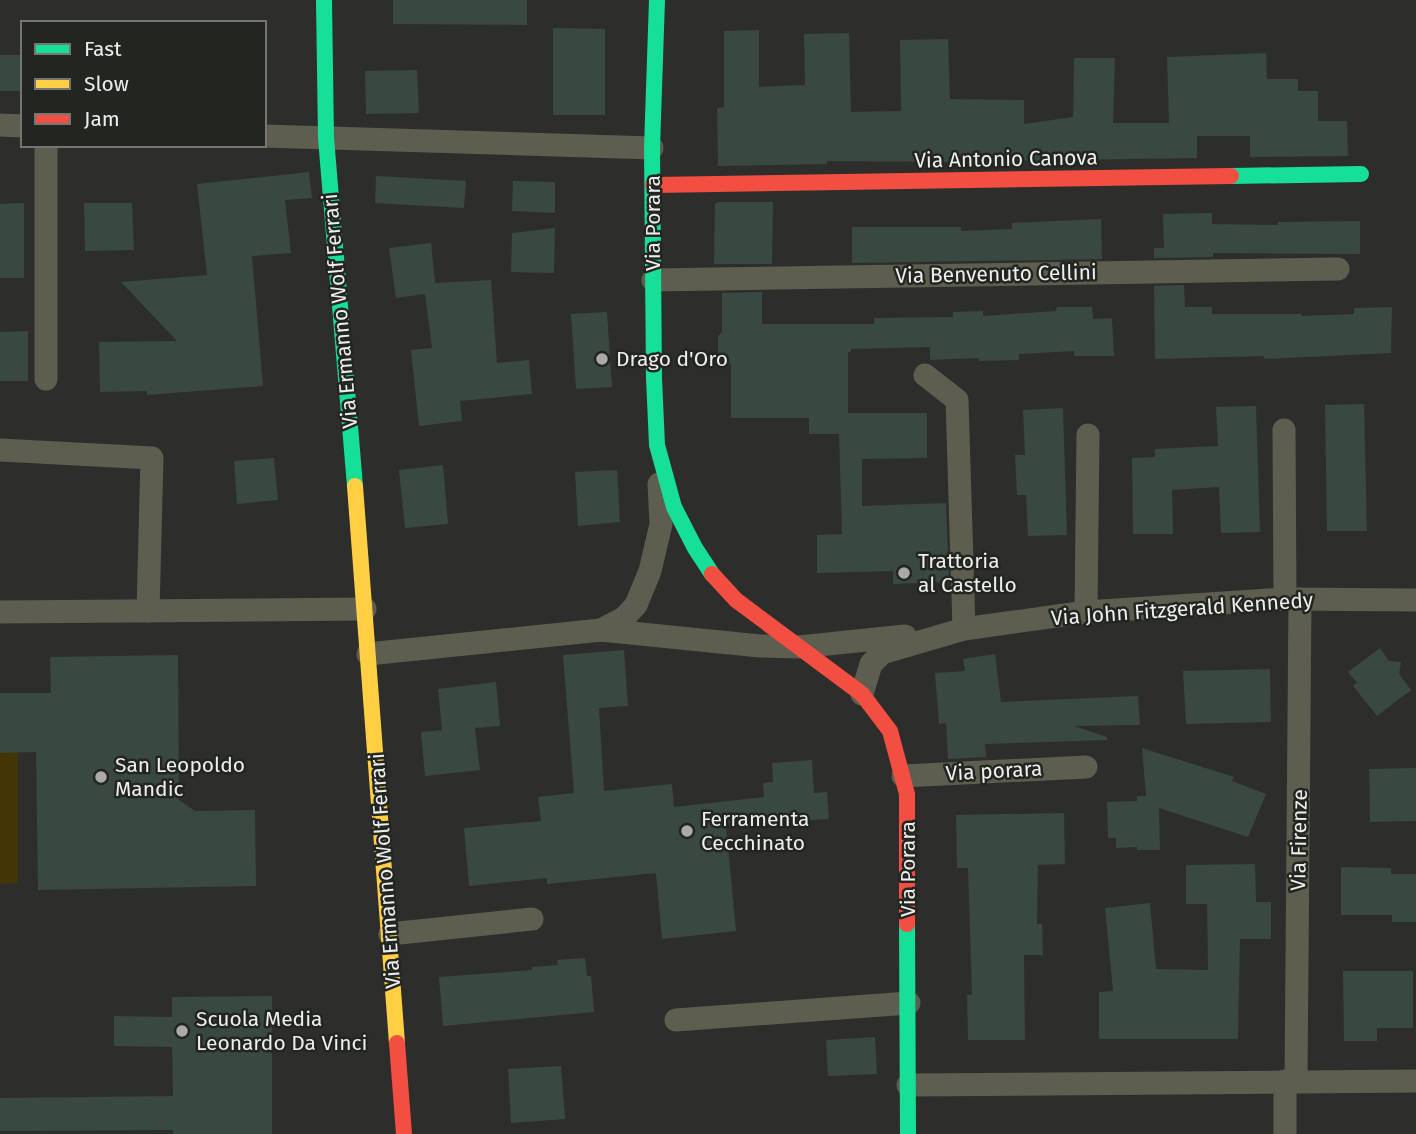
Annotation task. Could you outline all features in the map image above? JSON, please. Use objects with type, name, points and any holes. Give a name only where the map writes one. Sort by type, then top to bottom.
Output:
[{"type":"street","name":"Via Ermanno Wolf Ferrari","points":[[324,0],[326,138],[365,609],[404,1134]]},
{"type":"street","name":"Via Porara","points":[[601,631],[624,618],[636,605],[650,570],[661,524],[653,280],[652,148],[657,0]]},
{"type":"street","points":[[0,125],[21,126]]},
{"type":"street","points":[[266,136],[652,148]]},
{"type":"street","points":[[46,147],[46,379]]},
{"type":"street","name":"Via Antonio Canova","points":[[653,185],[1361,174]]},
{"type":"street","name":"Via Benvenuto Cellini","points":[[653,280],[1338,269]]},
{"type":"street","points":[[925,375],[957,400],[957,631]]},
{"type":"street","name":"Via Firenze","points":[[1283,430],[1293,599],[1291,1081],[1286,1134]]},
{"type":"street","points":[[1086,612],[1088,435]]},
{"type":"street","name":"Via Porara","points":[[657,445],[674,507],[712,574],[736,600],[862,694],[890,731],[907,794],[908,1134]]},
{"type":"street","points":[[0,450],[152,458],[148,611]]},
{"type":"street","name":"Via John Fitzgerald Kennedy","points":[[799,647],[957,631],[1086,612],[1293,599],[1416,600]]},
{"type":"street","points":[[0,612],[365,609]]},
{"type":"street","points":[[368,654],[601,631],[760,646],[799,647]]},
{"type":"street","name":"Via John Fitzgerald Kennedy","points":[[862,694],[871,664],[882,653],[957,631]]},
{"type":"street","name":"Via porara","points":[[902,776],[1086,767]]},
{"type":"street","points":[[390,934],[532,919]]},
{"type":"street","points":[[676,1020],[909,1003]]},
{"type":"street","points":[[908,1085],[1416,1081]]},
{"type":"shaded area","points":[[0,752],[18,753],[18,883],[0,884]]},
{"type":"building","points":[[393,0],[527,0],[527,25],[393,24]]},
{"type":"building","points":[[553,28],[605,29],[605,115],[553,115]]},
{"type":"building","points":[[759,30],[759,87],[805,85],[804,34],[849,33],[851,112],[901,111],[900,40],[948,39],[950,99],[1024,100],[1024,124],[1073,117],[1074,58],[1115,58],[1113,123],[1169,123],[1167,57],[1266,53],[1267,79],[1298,79],[1298,91],[1318,91],[1318,121],[1347,121],[1348,156],[1250,157],[1250,136],[1197,136],[1197,158],[1005,161],[1005,157],[958,157],[958,162],[827,161],[827,164],[718,166],[717,108],[724,107],[724,31]]},
{"type":"building","points":[[0,55],[21,55],[21,91],[0,91]]},
{"type":"building","points":[[417,70],[419,113],[366,114],[365,71]]},
{"type":"building","points":[[309,172],[312,198],[285,200],[291,253],[252,256],[263,386],[147,395],[147,391],[100,392],[99,342],[177,341],[121,282],[207,275],[197,184]]},
{"type":"building","points":[[376,176],[466,181],[464,208],[375,203]]},
{"type":"building","points":[[513,181],[555,182],[555,213],[512,211]]},
{"type":"building","points":[[773,202],[772,264],[714,264],[715,204]]},
{"type":"building","points":[[24,203],[24,278],[0,278],[0,204]]},
{"type":"building","points":[[84,203],[132,203],[134,250],[85,251]]},
{"type":"building","points":[[1212,213],[1212,224],[1278,225],[1278,222],[1360,221],[1360,254],[1213,253],[1213,257],[1154,258],[1154,248],[1164,248],[1163,214]]},
{"type":"building","points":[[1101,219],[1102,259],[852,263],[852,227],[961,227],[961,231],[1012,229],[1012,223]]},
{"type":"building","points":[[555,228],[554,273],[511,272],[512,233]]},
{"type":"building","points":[[431,243],[435,283],[491,280],[497,363],[529,360],[532,394],[460,401],[462,421],[419,426],[411,350],[432,348],[425,294],[396,298],[389,248]]},
{"type":"building","points":[[1184,285],[1185,307],[1212,307],[1212,314],[1354,314],[1354,308],[1392,307],[1391,353],[1264,359],[1264,356],[1155,359],[1154,286]]},
{"type":"building","points":[[762,292],[762,324],[874,324],[874,318],[953,317],[953,312],[983,311],[983,316],[1056,311],[1057,307],[1092,307],[1093,319],[1112,318],[1114,356],[1074,356],[1074,351],[1019,354],[1019,360],[930,360],[930,347],[851,349],[851,352],[848,352],[848,413],[927,413],[927,458],[862,459],[862,506],[946,503],[949,582],[893,584],[893,571],[817,573],[817,535],[842,534],[839,434],[809,434],[809,418],[731,418],[731,364],[718,358],[718,336],[722,332],[722,293]]},
{"type":"building","points":[[607,312],[612,387],[576,389],[571,314]]},
{"type":"building","points":[[28,331],[28,381],[0,381],[0,332]]},
{"type":"building","points":[[1364,404],[1367,531],[1327,531],[1325,405]]},
{"type":"building","points":[[1256,406],[1260,532],[1221,533],[1219,487],[1172,490],[1173,534],[1133,534],[1132,458],[1155,457],[1155,449],[1218,446],[1216,407]]},
{"type":"building","points":[[1063,408],[1067,535],[1028,536],[1026,495],[1017,495],[1015,455],[1025,455],[1023,410]]},
{"type":"building","points":[[274,458],[278,500],[237,504],[234,461]]},
{"type":"building","points":[[443,465],[448,524],[405,528],[399,470]]},
{"type":"building","points":[[617,470],[620,522],[578,526],[575,472]]},
{"type":"building","points":[[1380,648],[1389,661],[1401,662],[1399,674],[1411,690],[1377,716],[1353,686],[1357,683],[1348,672]]},
{"type":"building","points":[[624,650],[628,706],[599,708],[604,791],[672,784],[674,807],[764,797],[763,783],[773,782],[772,763],[812,760],[814,793],[827,792],[829,819],[726,825],[736,931],[662,939],[656,873],[547,884],[547,878],[469,886],[464,828],[541,821],[538,797],[574,793],[563,655]]},
{"type":"building","points":[[995,654],[1001,702],[1138,696],[1140,725],[1074,726],[1107,737],[1107,740],[985,744],[986,757],[948,759],[946,723],[939,724],[935,673],[965,671],[963,659]]},
{"type":"building","points":[[178,655],[179,800],[195,811],[255,810],[256,886],[38,890],[36,752],[0,753],[0,693],[51,693],[50,657]]},
{"type":"building","points":[[1270,669],[1271,722],[1186,724],[1183,671]]},
{"type":"building","points":[[496,682],[500,726],[475,728],[480,770],[425,776],[421,732],[442,730],[438,689]]},
{"type":"building","points":[[1142,748],[1234,777],[1232,781],[1266,794],[1248,837],[1159,808],[1160,850],[1116,848],[1116,838],[1108,838],[1107,802],[1137,801],[1137,796],[1146,796]]},
{"type":"building","points":[[1416,768],[1416,821],[1370,822],[1369,769]]},
{"type":"building","points":[[1064,813],[1065,864],[1038,865],[1037,924],[1042,924],[1043,955],[1024,955],[1025,1040],[968,1040],[967,995],[972,995],[968,868],[957,868],[956,815]]},
{"type":"building","points":[[1255,864],[1256,902],[1271,902],[1271,939],[1240,939],[1238,1039],[1099,1039],[1099,992],[1113,991],[1105,908],[1150,903],[1156,969],[1208,970],[1207,904],[1186,904],[1186,865]]},
{"type":"building","points":[[1341,867],[1391,868],[1391,874],[1416,874],[1416,922],[1392,922],[1392,915],[1341,915]]},
{"type":"building","points":[[585,958],[587,976],[591,976],[594,1012],[443,1026],[439,977],[532,970],[532,967],[558,965],[557,960]]},
{"type":"building","points":[[1343,971],[1413,971],[1413,1028],[1377,1028],[1377,1041],[1344,1041]]},
{"type":"building","points":[[272,996],[272,1134],[173,1134],[173,1130],[0,1131],[0,1098],[173,1096],[172,1047],[114,1046],[114,1016],[172,1017],[172,997]]},
{"type":"building","points":[[875,1037],[877,1074],[828,1076],[826,1040]]},
{"type":"building","points":[[561,1066],[565,1119],[511,1123],[508,1069]]},
{"type":"traffic: fast","points":[[324,0],[326,138],[355,486]]},
{"type":"traffic: fast","points":[[657,0],[652,148],[657,445],[674,507],[712,574]]},
{"type":"traffic: fast","points":[[1231,176],[1361,174]]},
{"type":"traffic: fast","points":[[907,924],[908,1134]]},
{"type":"traffic: slow","points":[[355,486],[397,1043]]},
{"type":"traffic: jam","points":[[653,185],[1231,176]]},
{"type":"traffic: jam","points":[[712,574],[736,600],[862,694],[890,731],[907,794],[907,924]]},
{"type":"traffic: jam","points":[[397,1043],[404,1134]]},
{"type":"place","name":"Drago d'Oro","points":[[602,359]]},
{"type":"place","name":"Trattoria al Castello","points":[[904,573]]},
{"type":"place","name":"San Leopoldo Mandic","points":[[101,777]]},
{"type":"place","name":"Ferramenta Cecchinato","points":[[687,831]]},
{"type":"place","name":"Scuola Media Leonardo Da Vinci","points":[[182,1031]]}]
